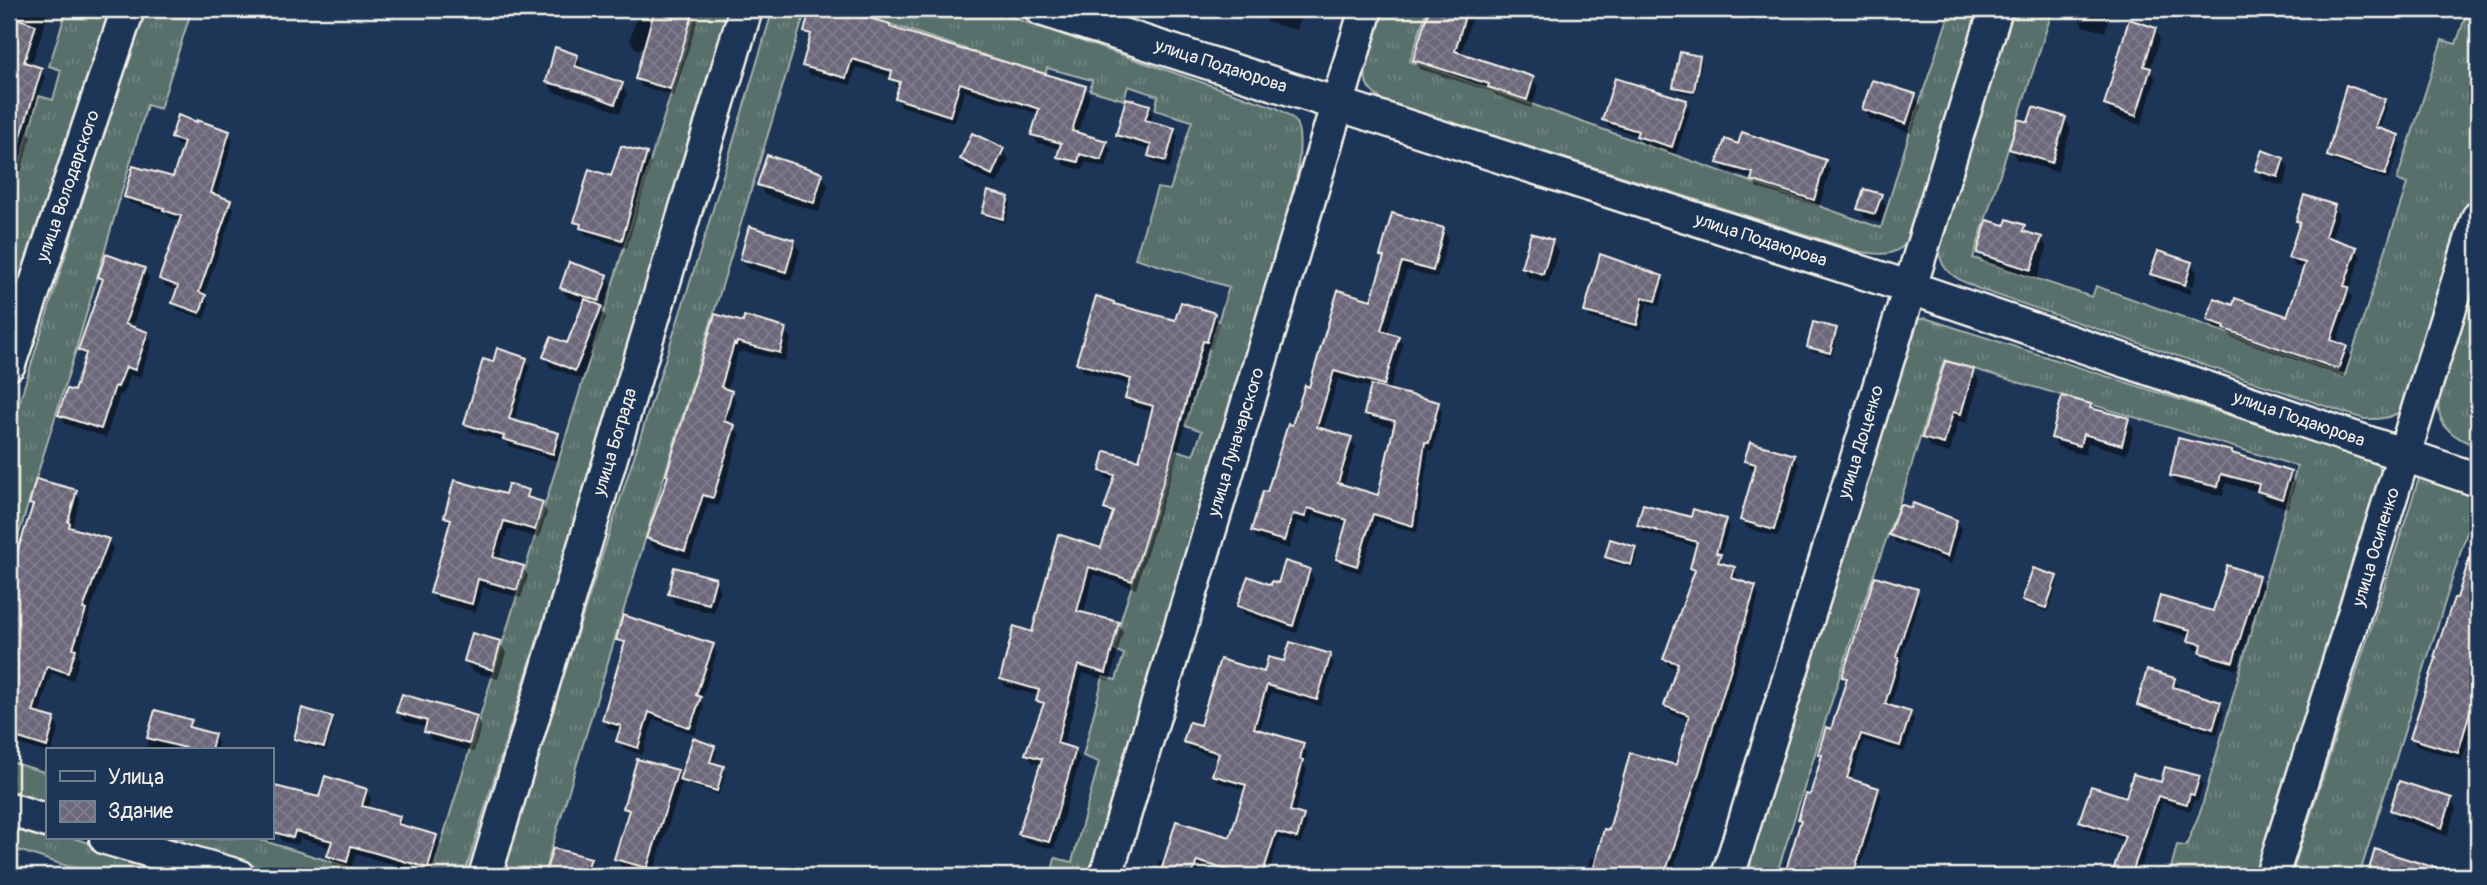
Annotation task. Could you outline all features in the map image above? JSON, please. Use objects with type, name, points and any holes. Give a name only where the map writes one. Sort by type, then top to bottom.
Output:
[{"type":"street","name":"улица Володарского","points":[[9,363],[128,9]]},
{"type":"street","name":"улица Бограда","points":[[485,876],[746,9]]},
{"type":"street","name":"улица Подаюрова","points":[[1041,9],[1908,287],[2478,480]]},
{"type":"street","name":"улица Луначарского","points":[[1106,876],[1366,9]]},
{"type":"street","name":"улица Доценко","points":[[1728,876],[1996,9]]},
{"type":"street","name":"улица Осипенко","points":[[2272,876],[2478,218]]},
{"type":"street","points":[[9,809],[46,821]]},
{"type":"street","points":[[113,840],[238,876]]},
{"type":"green space","points":[[67,9],[120,9],[9,363],[9,202],[39,96],[53,100],[61,70],[49,66]]},
{"type":"green space","points":[[143,9],[192,9],[160,109],[147,105],[75,353],[9,566],[9,435]]},
{"type":"green space","points":[[697,9],[733,9],[464,876],[431,876]]},
{"type":"green space","points":[[773,9],[806,9],[543,876],[499,876],[704,239]]},
{"type":"green space","points":[[844,9],[987,9],[1277,108],[1295,121],[1299,132],[1298,168],[1279,263],[1095,876],[1051,876],[1055,858],[1072,862],[1099,762],[1083,756],[1103,677],[1116,680],[1124,654],[1114,650],[1122,616],[1176,450],[1193,455],[1202,431],[1185,425],[1229,287],[1135,258],[1157,188],[1170,190],[1192,121],[1155,110],[1158,96],[1128,86],[1124,100],[1090,90],[1092,80],[1047,68],[1045,75]]},
{"type":"green space","points":[[1384,9],[1427,9],[1410,61],[1881,228],[1951,9],[1984,9],[1912,239],[1894,252],[1883,254],[1861,252],[1382,100],[1370,89],[1365,77],[1371,47]]},
{"type":"green space","points":[[2011,9],[2053,9],[1973,258],[2092,297],[2096,286],[2345,375],[2407,184],[2397,180],[2442,40],[2456,44],[2468,9],[2478,9],[2478,198],[2417,392],[2401,411],[2389,417],[2364,419],[1979,289],[1946,269],[1939,255],[1938,232]]},
{"type":"green space","points":[[2478,273],[2478,447],[2457,437],[2444,425],[2438,408],[2438,397]]},
{"type":"green space","points":[[1925,318],[2375,462],[2380,468],[2381,477],[2254,876],[2169,876],[2177,845],[2186,846],[2201,810],[2297,466],[1944,360],[1906,484],[1858,619],[1776,876],[1738,876],[1912,327],[1917,320]]},
{"type":"green space","points":[[2420,475],[2478,493],[2478,521],[2471,519],[2359,876],[2291,876]]},
{"type":"green space","points":[[9,761],[46,773],[46,807],[9,794]]},
{"type":"green space","points":[[9,817],[46,829],[46,840],[80,840],[197,876],[97,876],[9,847]]},
{"type":"green space","points":[[161,840],[261,840],[378,876],[291,876]]},
{"type":"building","points":[[673,9],[693,14],[670,89],[635,79],[654,11],[671,16]]},
{"type":"building","points":[[810,9],[837,9],[1086,86],[1072,131],[1107,141],[1101,160],[1080,154],[1078,162],[1057,157],[1061,143],[1031,135],[1039,109],[960,83],[950,116],[895,98],[900,82],[890,79],[892,71],[852,59],[846,78],[802,66],[811,34],[804,32]]},
{"type":"building","points":[[1429,9],[1467,9],[1455,51],[1534,77],[1527,100],[1488,87],[1489,84],[1413,60]]},
{"type":"building","points":[[9,15],[36,25],[24,62],[42,68],[13,162],[9,162]]},
{"type":"building","points":[[2129,19],[2156,28],[2144,66],[2151,68],[2136,116],[2104,105]]},
{"type":"building","points":[[555,47],[578,55],[575,66],[623,83],[615,104],[582,91],[546,82]]},
{"type":"building","points":[[1680,52],[1700,56],[1694,91],[1673,87]]},
{"type":"building","points":[[1615,78],[1687,100],[1672,147],[1636,136],[1638,131],[1602,120]]},
{"type":"building","points":[[1872,80],[1916,94],[1906,124],[1862,109]]},
{"type":"building","points":[[2346,85],[2385,99],[2375,127],[2399,135],[2385,175],[2327,156]]},
{"type":"building","points":[[1126,98],[1150,105],[1145,120],[1175,128],[1166,161],[1148,156],[1151,145],[1116,135]]},
{"type":"building","points":[[2033,107],[2066,117],[2052,163],[2009,149],[2018,119],[2028,122]]},
{"type":"building","points":[[178,115],[230,131],[211,193],[231,200],[199,292],[206,295],[200,313],[172,303],[178,286],[159,279],[181,216],[163,210],[164,208],[124,197],[133,166],[173,177],[184,142],[171,138]]},
{"type":"building","points":[[1742,132],[1826,160],[1814,200],[1751,180],[1753,173],[1717,163],[1725,139],[1738,144]]},
{"type":"building","points":[[972,133],[1004,148],[992,175],[960,159]]},
{"type":"building","points":[[621,146],[647,153],[622,240],[580,228],[581,224],[574,222],[589,169],[611,176]]},
{"type":"building","points":[[2262,150],[2284,158],[2278,177],[2255,170]]},
{"type":"building","points":[[767,155],[823,173],[814,203],[757,185]]},
{"type":"building","points":[[1864,189],[1882,194],[1875,214],[1857,209]]},
{"type":"building","points":[[988,191],[1009,197],[1003,219],[982,213]]},
{"type":"building","points":[[2304,195],[2335,205],[2325,236],[2357,247],[2344,286],[2349,287],[2331,340],[2347,346],[2338,369],[2224,329],[2225,326],[2207,320],[2214,298],[2233,305],[2235,298],[2287,316],[2305,263],[2288,258],[2300,222],[2296,221]]},
{"type":"building","points":[[1392,213],[1444,228],[1433,271],[1402,262],[1381,330],[1399,336],[1384,385],[1334,371],[1317,427],[1352,437],[1338,483],[1378,495],[1395,421],[1364,414],[1371,385],[1439,402],[1429,443],[1425,442],[1413,526],[1373,514],[1357,566],[1336,559],[1347,520],[1308,508],[1305,517],[1293,514],[1284,541],[1251,531],[1263,491],[1267,492],[1288,424],[1292,425],[1305,385],[1309,387],[1338,290],[1371,300],[1384,257],[1380,256]]},
{"type":"building","points":[[2007,219],[2025,225],[2023,231],[2042,237],[2031,270],[1977,253],[1987,220],[2005,225]]},
{"type":"building","points":[[749,226],[795,240],[786,272],[740,259]]},
{"type":"building","points":[[1531,233],[1553,240],[1543,274],[1521,267]]},
{"type":"building","points":[[2158,251],[2192,262],[2185,285],[2150,274]]},
{"type":"building","points":[[106,254],[145,268],[125,324],[148,332],[135,370],[126,367],[118,387],[115,386],[101,429],[58,415],[67,389],[74,391],[86,353],[78,350],[103,279],[98,277]]},
{"type":"building","points":[[1600,254],[1663,276],[1655,301],[1643,297],[1637,325],[1584,312]]},
{"type":"building","points":[[569,262],[608,275],[599,301],[560,288]]},
{"type":"building","points":[[1096,296],[1114,304],[1175,320],[1181,302],[1215,313],[1207,342],[1203,341],[1170,460],[1132,581],[1089,567],[1077,611],[1119,622],[1106,673],[1078,665],[1057,743],[1076,749],[1049,842],[1018,834],[1042,759],[1025,754],[1044,703],[1036,701],[1039,690],[1000,679],[1014,626],[1032,632],[1058,534],[1101,548],[1113,512],[1104,509],[1115,475],[1100,471],[1105,451],[1139,460],[1153,406],[1125,398],[1131,379],[1076,363]]},
{"type":"building","points":[[585,299],[602,306],[575,371],[543,357],[551,337],[567,343]]},
{"type":"building","points":[[715,314],[743,322],[744,316],[786,328],[780,353],[737,342],[734,344],[721,387],[732,391],[724,421],[735,425],[713,498],[703,495],[685,551],[646,538],[668,476],[666,475]]},
{"type":"building","points":[[1813,322],[1837,328],[1830,353],[1807,347]]},
{"type":"building","points":[[497,348],[527,358],[509,419],[559,433],[553,454],[464,424],[483,359],[493,362]]},
{"type":"building","points":[[1945,361],[1974,369],[1961,414],[1953,412],[1944,444],[1922,438]]},
{"type":"building","points":[[2062,396],[2091,404],[2090,408],[2129,418],[2122,445],[2083,434],[2080,446],[2051,438]]},
{"type":"building","points":[[2178,438],[2232,451],[2291,472],[2282,499],[2257,491],[2259,484],[2221,474],[2218,487],[2170,476]]},
{"type":"building","points":[[1750,442],[1795,455],[1774,530],[1740,520],[1756,464],[1744,461]]},
{"type":"building","points":[[36,479],[77,490],[69,527],[109,539],[83,609],[86,610],[68,673],[47,666],[33,712],[55,718],[47,747],[9,735],[9,576],[33,505],[29,504]]},
{"type":"building","points":[[454,480],[505,494],[508,484],[529,490],[527,497],[543,502],[535,530],[504,521],[493,557],[524,566],[517,590],[478,579],[472,604],[430,593],[451,519],[444,517]]},
{"type":"building","points":[[1913,503],[1957,520],[1947,557],[1889,535],[1900,504],[1911,508]]},
{"type":"building","points":[[1643,504],[1691,517],[1693,509],[1726,519],[1716,553],[1721,554],[1718,562],[1735,567],[1732,578],[1756,586],[1699,773],[1664,876],[1618,876],[1593,871],[1604,829],[1609,830],[1630,753],[1676,765],[1689,715],[1664,706],[1678,663],[1663,659],[1695,570],[1690,568],[1697,542],[1637,525]]},
{"type":"building","points":[[1610,539],[1636,547],[1631,565],[1605,557]]},
{"type":"building","points":[[2474,544],[2478,545],[2478,714],[2470,712],[2458,753],[2410,738],[2436,658],[2434,657]]},
{"type":"building","points":[[1285,561],[1310,569],[1293,626],[1237,606],[1248,576],[1271,585],[1272,581],[1278,583]]},
{"type":"building","points":[[2227,565],[2259,576],[2233,662],[2200,653],[2202,644],[2188,641],[2191,630],[2153,620],[2160,596],[2213,611]]},
{"type":"building","points":[[674,567],[716,578],[709,604],[668,594]]},
{"type":"building","points":[[2033,568],[2057,576],[2046,608],[2022,600]]},
{"type":"building","points":[[1875,576],[1918,589],[1896,657],[1899,658],[1885,704],[1911,712],[1900,746],[1861,734],[1847,778],[1879,788],[1853,876],[1784,876],[1801,820],[1798,819],[1806,794],[1810,795],[1822,755],[1818,754],[1826,727],[1831,729],[1847,678],[1842,677]]},
{"type":"building","points":[[623,615],[714,644],[696,695],[701,697],[690,728],[649,712],[638,748],[616,741],[621,726],[602,720],[625,642],[616,640]]},
{"type":"building","points":[[472,633],[501,641],[493,670],[464,661]]},
{"type":"building","points":[[1290,642],[1331,654],[1317,700],[1267,685],[1254,728],[1304,743],[1300,759],[1303,760],[1290,811],[1304,815],[1297,838],[1276,832],[1262,876],[1233,876],[1234,872],[1197,861],[1192,876],[1178,876],[1161,871],[1176,821],[1230,837],[1246,785],[1212,775],[1219,753],[1183,742],[1189,722],[1200,725],[1220,659],[1264,672],[1268,657],[1284,661]]},
{"type":"building","points":[[2147,670],[2175,678],[2173,687],[2221,702],[2213,729],[2137,705]]},
{"type":"building","points":[[402,694],[477,716],[469,744],[424,732],[427,721],[396,712]]},
{"type":"building","points":[[302,708],[333,717],[324,747],[294,739]]},
{"type":"building","points":[[155,710],[192,720],[189,727],[215,734],[212,748],[185,748],[147,738]]},
{"type":"building","points":[[693,738],[715,746],[710,762],[724,766],[717,791],[679,780]]},
{"type":"building","points":[[637,759],[678,770],[647,868],[614,859],[629,810],[623,808]]},
{"type":"building","points":[[2165,767],[2200,776],[2194,795],[2190,794],[2187,804],[2158,796],[2131,876],[2111,876],[2125,836],[2079,821],[2091,786],[2126,797],[2133,774],[2161,782]]},
{"type":"building","points":[[325,776],[367,789],[362,806],[400,816],[398,824],[437,835],[428,868],[351,846],[347,862],[327,856],[332,841],[295,831],[293,838],[273,832],[273,786],[319,797]]},
{"type":"building","points":[[2399,781],[2452,798],[2442,828],[2390,810]]},
{"type":"building","points":[[553,848],[591,858],[585,876],[544,876]]},
{"type":"building","points":[[2375,849],[2449,872],[2449,876],[2367,876]]}]
